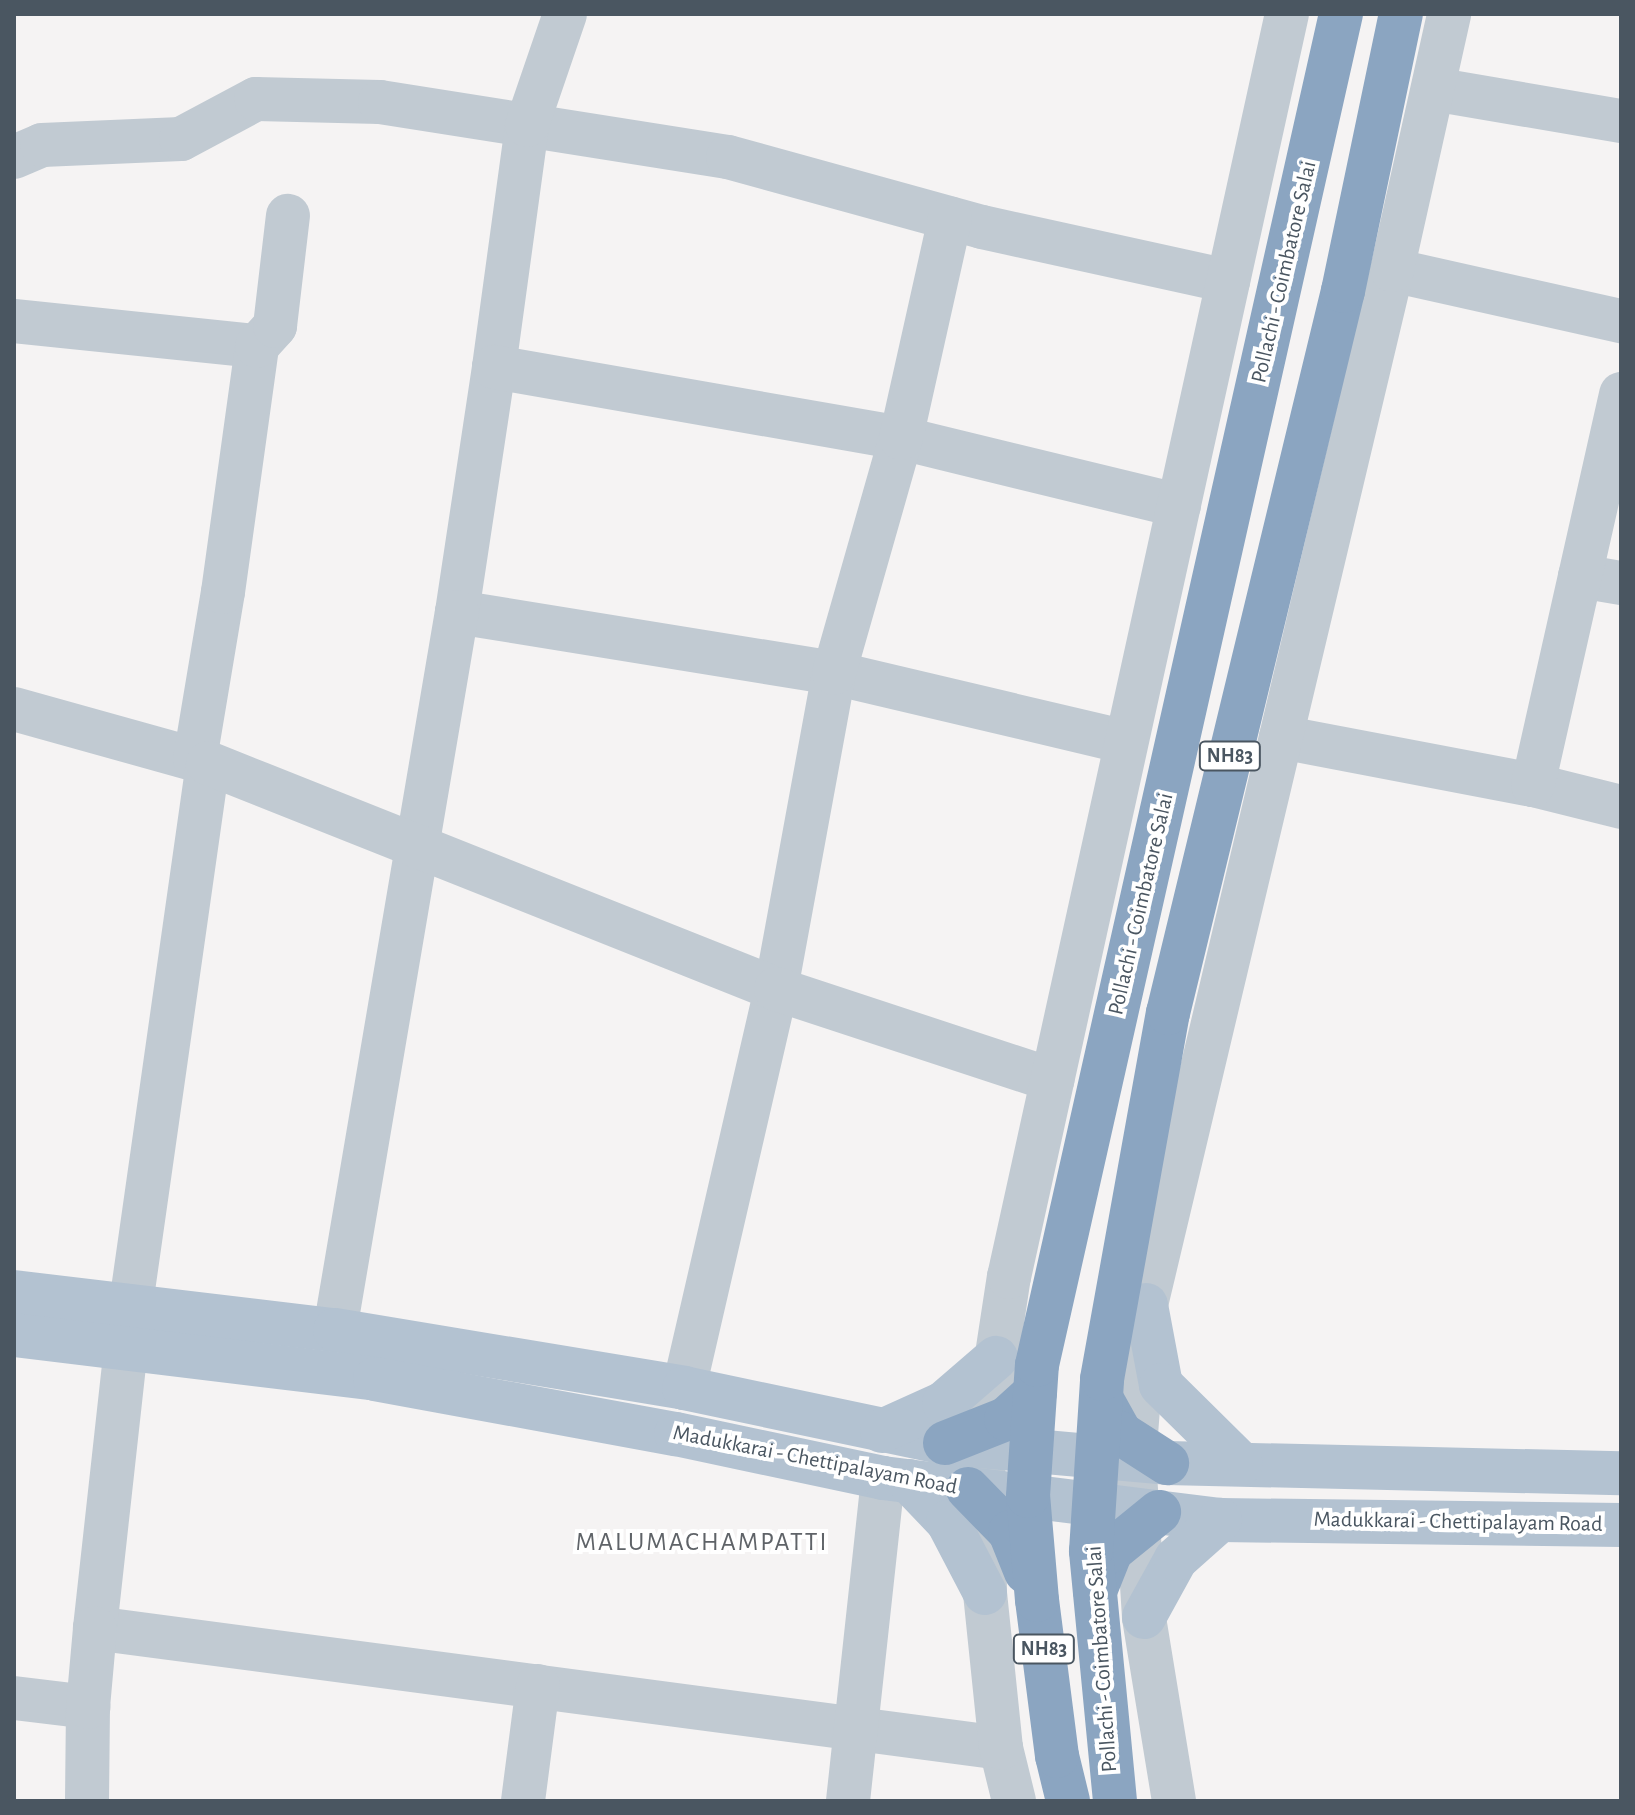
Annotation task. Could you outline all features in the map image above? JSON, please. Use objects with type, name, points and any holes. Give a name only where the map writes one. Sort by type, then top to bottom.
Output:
[{"type":"highway","name":"Pollachi - Coimbatore Salai","points":[[1068,1801],[1057,1756],[1037,1600],[1028,1496],[1037,1365],[1341,14]]},
{"type":"highway","name":"Pollachi - Coimbatore Salai","points":[[1115,1801],[1091,1551],[1095,1505],[1134,1456],[1102,1400],[1102,1379],[1168,1013],[1343,291],[1401,14]]},
{"type":"highway","points":[[971,1438],[1006,1419],[1035,1393]]},
{"type":"highway","points":[[979,1495],[1010,1532],[1037,1600]]},
{"type":"highway","points":[[1095,1592],[1111,1551],[1146,1516]]},
{"type":"main road","name":"Madukkarai - Chettipalayam Road","points":[[14,1292],[335,1330],[684,1388],[882,1431],[971,1438],[1031,1450],[1241,1464],[1621,1473]]},
{"type":"main road","points":[[1146,1305],[1161,1385],[1241,1464]]},
{"type":"main road","name":"Madukkarai - Chettipalayam Road","points":[[14,1335],[375,1379],[676,1434],[979,1495],[1028,1496],[1146,1516],[1220,1520],[1621,1525]]},
{"type":"main road","points":[[882,1431],[944,1403],[996,1358]]},
{"type":"main road","points":[[896,1480],[948,1522],[985,1593]]},
{"type":"main road","points":[[1144,1617],[1176,1559],[1220,1520]]},
{"type":"street","points":[[335,1330],[457,612],[527,125],[565,14]]},
{"type":"street","points":[[1014,1801],[1001,1748],[985,1593],[979,1495],[971,1438],[996,1358],[1009,1277],[1287,14]]},
{"type":"street","points":[[1174,1801],[1144,1617],[1146,1516],[1134,1456],[1146,1305],[1392,270],[1449,14]]},
{"type":"street","points":[[1433,89],[1621,121]]},
{"type":"street","points":[[14,157],[42,145],[181,139],[256,99],[380,102],[728,157],[950,218],[1228,281]]},
{"type":"street","points":[[87,1801],[88,1707],[131,1304],[257,346],[275,326],[288,216]]},
{"type":"street","points":[[684,1388],[776,989],[834,673],[901,438],[950,218]]},
{"type":"street","points":[[1392,270],[1621,321]]},
{"type":"street","points":[[14,321],[257,346]]},
{"type":"street","points":[[494,367],[901,438],[1179,506]]},
{"type":"street","points":[[1533,785],[1601,580],[1621,394]]},
{"type":"street","points":[[457,612],[834,673],[1126,742]]},
{"type":"street","points":[[14,709],[202,761],[776,989],[1052,1080]]},
{"type":"street","points":[[1281,737],[1533,785],[1621,807]]},
{"type":"street","points":[[848,1801],[856,1728],[896,1480]]},
{"type":"street","points":[[95,1628],[1001,1748]]},
{"type":"street","points":[[523,1801],[538,1686]]},
{"type":"street","points":[[14,1698],[88,1707]]},
{"type":"district","name":"MALUMACHAMPATTI","points":[[702,1543]]}]
